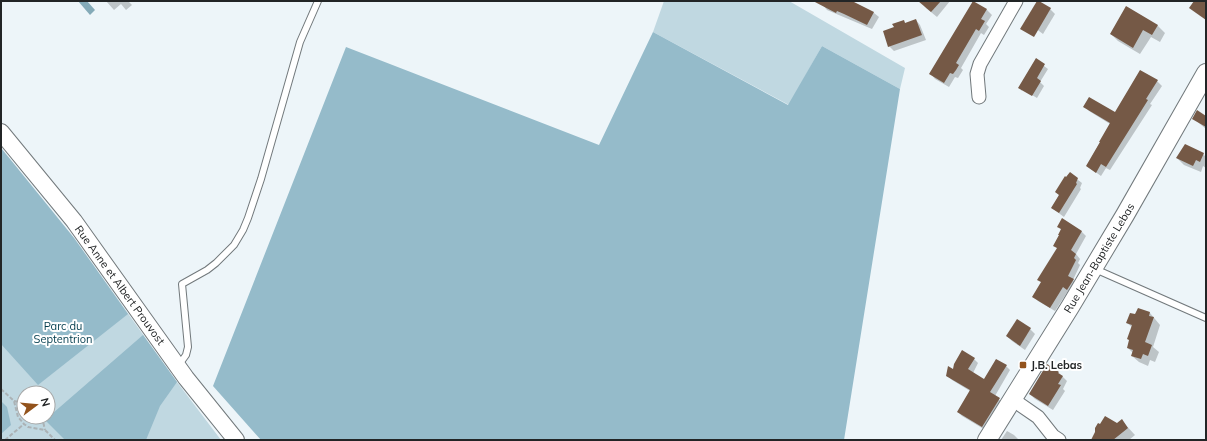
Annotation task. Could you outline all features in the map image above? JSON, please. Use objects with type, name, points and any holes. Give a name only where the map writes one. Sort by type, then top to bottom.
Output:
[{"type":"main road","name":"Rue Jean-Baptiste Lebas","points":[[987,440],[1093,269],[1206,73]]},
{"type":"street","points":[[979,97],[978,74],[980,64],[1016,1]]},
{"type":"street","name":"Rue Anne et Albert Prouvost","points":[[1,132],[74,221],[200,396],[236,440]]},
{"type":"street","points":[[1012,400],[1038,417],[1053,436],[1059,440]]},
{"type":"lane","points":[[178,366],[186,355],[188,347],[182,284],[204,272],[216,263],[230,251],[241,234],[261,180],[298,49],[318,1]]},
{"type":"lane","points":[[1093,269],[1206,318]]},
{"type":"path","points":[[1,389],[14,401],[16,409]]},
{"type":"path","points":[[5,440],[23,425]]},
{"type":"path","points":[[26,425],[45,430],[55,440]]},
{"type":"path","points":[[44,425],[45,430]]},
{"type":"green space","points":[[664,1],[789,1],[905,68],[900,89],[822,46],[789,105],[653,32]]},
{"type":"green space","points":[[653,32],[788,105],[822,46],[900,89],[844,440],[261,440],[213,386],[346,47],[599,145]]},
{"type":"green space","name":"Parc du Septentrion","points":[[1,148],[74,238],[177,382],[221,440],[1,440]]},
{"type":"green space","points":[[1,148],[74,238],[128,314],[38,385],[1,344]]},
{"type":"green space","points":[[143,335],[177,382],[160,406],[146,440],[65,440],[50,425],[56,425],[56,410]]},
{"type":"green space","points":[[1,401],[7,407],[11,425],[1,434]]},
{"type":"shaded area","points":[[78,1],[87,1],[95,10],[90,15]]},
{"type":"building","points":[[813,1],[852,1],[874,12],[867,25],[837,11],[836,13]]},
{"type":"building","points":[[918,1],[941,1],[931,12]]},
{"type":"building","points":[[973,1],[987,9],[981,19],[985,21],[979,31],[976,29],[956,63],[959,65],[953,74],[950,73],[944,83],[929,74]]},
{"type":"building","points":[[1037,1],[1051,8],[1034,37],[1020,29]]},
{"type":"building","points":[[1194,1],[1206,1],[1206,20],[1189,8]]},
{"type":"building","points":[[1126,6],[1158,25],[1152,35],[1143,30],[1133,48],[1110,34]]},
{"type":"building","points":[[916,19],[922,35],[888,47],[883,31],[894,27],[892,24],[904,20],[905,23]]},
{"type":"building","points":[[1036,58],[1045,64],[1037,78],[1041,81],[1032,96],[1018,88]]},
{"type":"building","points":[[1140,70],[1158,80],[1146,99],[1148,100],[1106,167],[1101,164],[1096,173],[1086,166],[1110,123],[1083,107],[1089,97],[1115,112]]},
{"type":"building","points":[[1197,110],[1206,116],[1206,127],[1192,119]]},
{"type":"building","points":[[1185,144],[1204,153],[1200,162],[1196,160],[1193,166],[1176,158]]},
{"type":"building","points":[[1070,172],[1078,178],[1077,184],[1059,213],[1051,208],[1059,195],[1055,192],[1065,176],[1066,177]]},
{"type":"building","points":[[1062,218],[1082,231],[1071,250],[1076,254],[1074,258],[1076,260],[1068,276],[1074,279],[1067,290],[1063,287],[1050,308],[1032,297],[1041,282],[1037,280],[1057,248],[1053,246],[1061,229],[1057,227]]},
{"type":"building","points":[[1138,308],[1150,312],[1149,316],[1154,317],[1145,342],[1152,345],[1148,356],[1143,354],[1141,359],[1131,356],[1133,350],[1127,348],[1129,340],[1127,339],[1132,325],[1126,323],[1130,313],[1135,314]]},
{"type":"building","points":[[1017,319],[1031,328],[1020,346],[1006,336]]},
{"type":"building","points":[[962,350],[975,358],[968,369],[984,379],[996,359],[1007,365],[990,392],[1000,398],[982,427],[957,412],[970,390],[946,376],[948,366],[953,369],[954,364]]},
{"type":"building","points":[[1047,364],[1063,376],[1058,384],[1061,385],[1048,406],[1029,394]]},
{"type":"building","points":[[1105,416],[1117,423],[1122,419],[1128,428],[1113,440],[1091,440],[1095,432],[1095,428],[1098,423],[1100,424]]},
{"type":"place","name":"J.B. Lebas","points":[[1023,365]]}]
